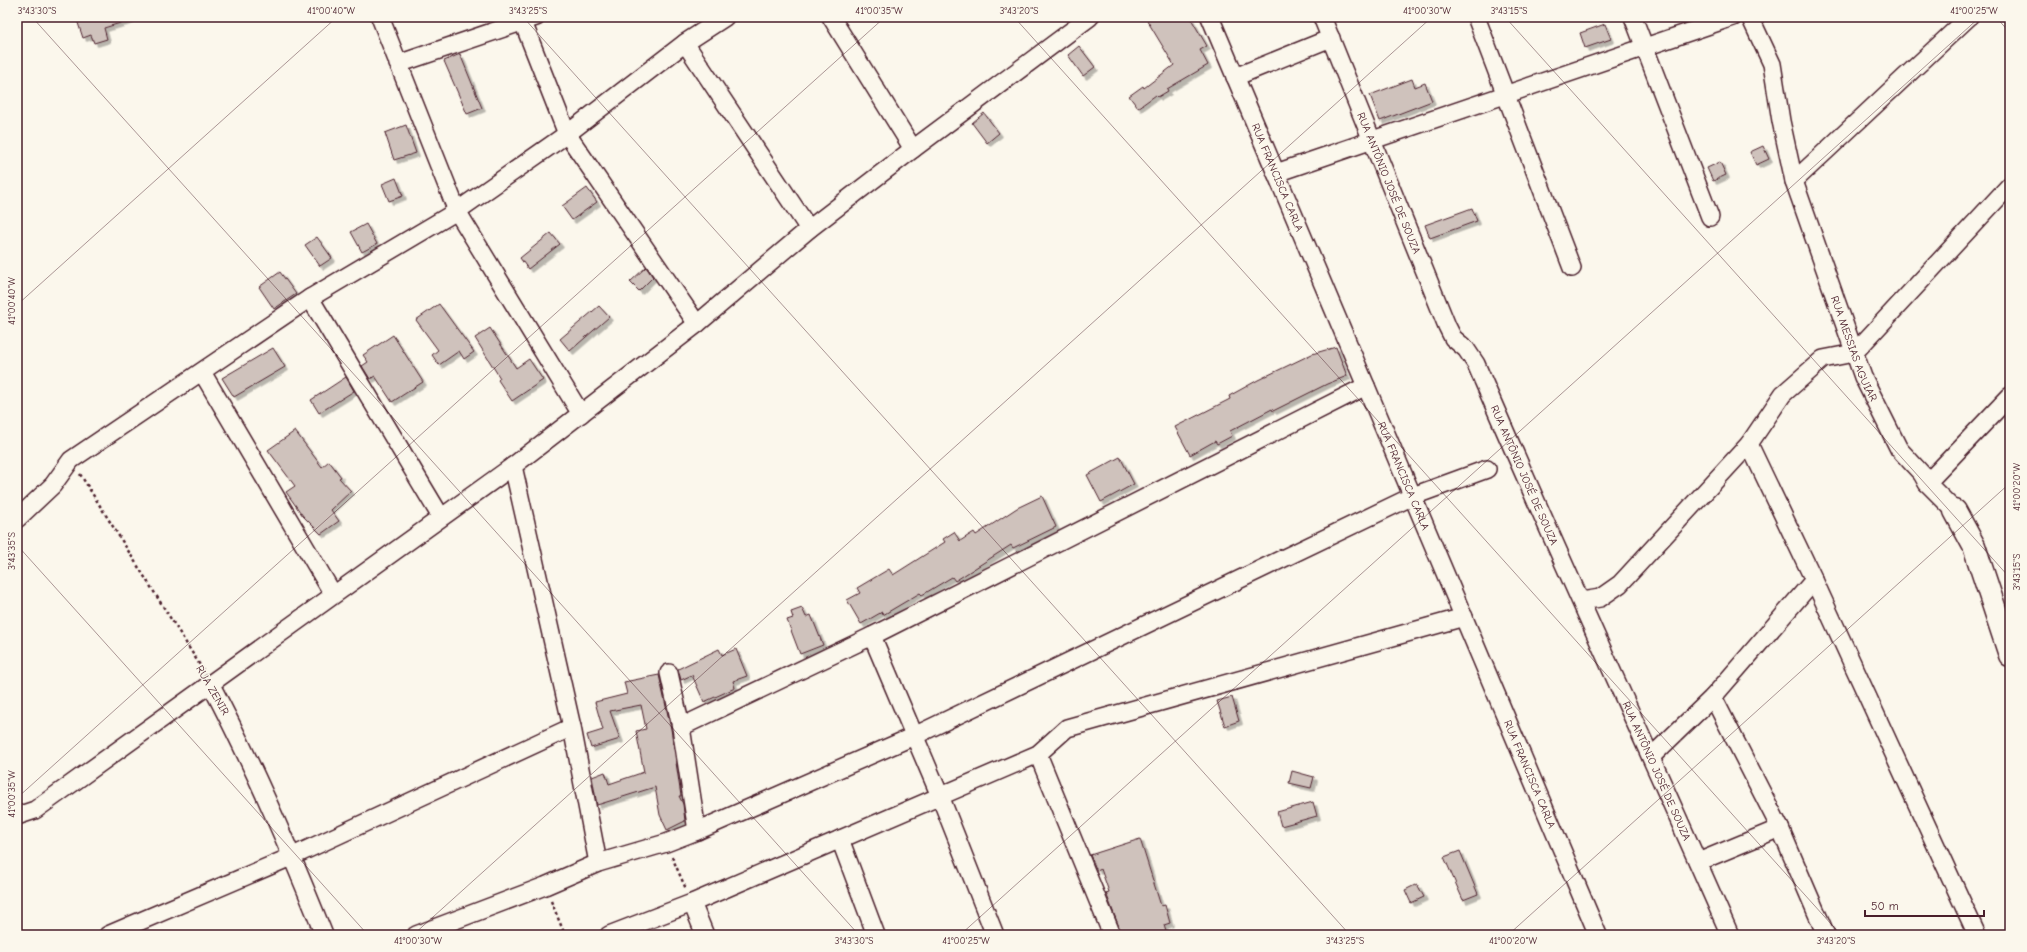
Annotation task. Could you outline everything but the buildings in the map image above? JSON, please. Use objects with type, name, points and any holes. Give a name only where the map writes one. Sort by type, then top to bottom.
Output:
[{"type":"street","points":[[380,17],[457,211],[581,414]]},
{"type":"street","points":[[17,519],[53,485],[71,460],[310,298],[457,211],[567,134],[685,43],[725,17]]},
{"type":"street","points":[[831,17],[913,149]]},
{"type":"street","points":[[17,816],[35,810],[212,684],[333,594],[513,466],[697,324],[809,229],[913,149],[1090,17]]},
{"type":"street","name":"RUA FRANCISCA CARLA","points":[[1210,17],[1598,935]]},
{"type":"street","name":"RUA ANTÔNIO JOSÉ DE SOUZA","points":[[1322,17],[1447,326],[1453,338],[1466,349],[1476,364],[1547,529],[1582,601],[1730,935]]},
{"type":"street","points":[[1476,17],[1572,268]]},
{"type":"street","points":[[1632,17],[1710,217]]},
{"type":"street","points":[[1276,173],[1733,17]]},
{"type":"street","name":"RUA MESSIAS AGUIAR","points":[[1750,17],[1772,64],[1781,122],[1794,181],[1863,377],[1899,449],[1922,474],[1927,484],[1955,511],[1974,546],[2007,636]]},
{"type":"street","points":[[1794,181],[1969,17]]},
{"type":"street","points":[[398,64],[527,18],[567,134],[697,324]]},
{"type":"street","points":[[1235,76],[1331,38]]},
{"type":"street","points":[[685,43],[809,229]]},
{"type":"street","points":[[1582,601],[1600,598],[1620,584],[1749,444],[1783,394],[1823,359],[1854,352],[2010,185]]},
{"type":"street","points":[[310,298],[441,517]]},
{"type":"street","points":[[202,372],[333,594]]},
{"type":"street","points":[[681,727],[872,636],[1366,386]]},
{"type":"street","points":[[1927,484],[2010,396]]},
{"type":"street","points":[[1749,444],[1814,580],[1977,935]]},
{"type":"street","points":[[513,466],[572,727],[598,863]]},
{"type":"street","points":[[416,935],[545,886],[598,863],[666,843],[697,831],[914,736],[1413,496],[1488,469]]},
{"type":"street","points":[[1651,757],[1713,697],[1814,580]]},
{"type":"street","points":[[609,935],[692,903],[1038,754],[1067,728],[1464,617]]},
{"type":"street","points":[[872,636],[940,796],[995,935]]},
{"type":"street","points":[[669,673],[681,727],[697,831]]},
{"type":"street","name":"RUA ZENIR","points":[[212,684],[243,745],[292,856],[324,935]]},
{"type":"street","points":[[1713,697],[1780,828],[1826,935]]},
{"type":"street","points":[[108,935],[292,856],[572,727]]},
{"type":"street","points":[[1038,754],[1112,935]]},
{"type":"street","points":[[1698,862],[1780,828]]},
{"type":"street","points":[[840,840],[876,935]]},
{"type":"street","points":[[692,903],[705,935]]},
{"type":"path","name":"RUA ZENIR","points":[[71,460],[212,684]]},
{"type":"path","points":[[666,843],[692,903]]},
{"type":"path","points":[[545,886],[565,935]]}]
